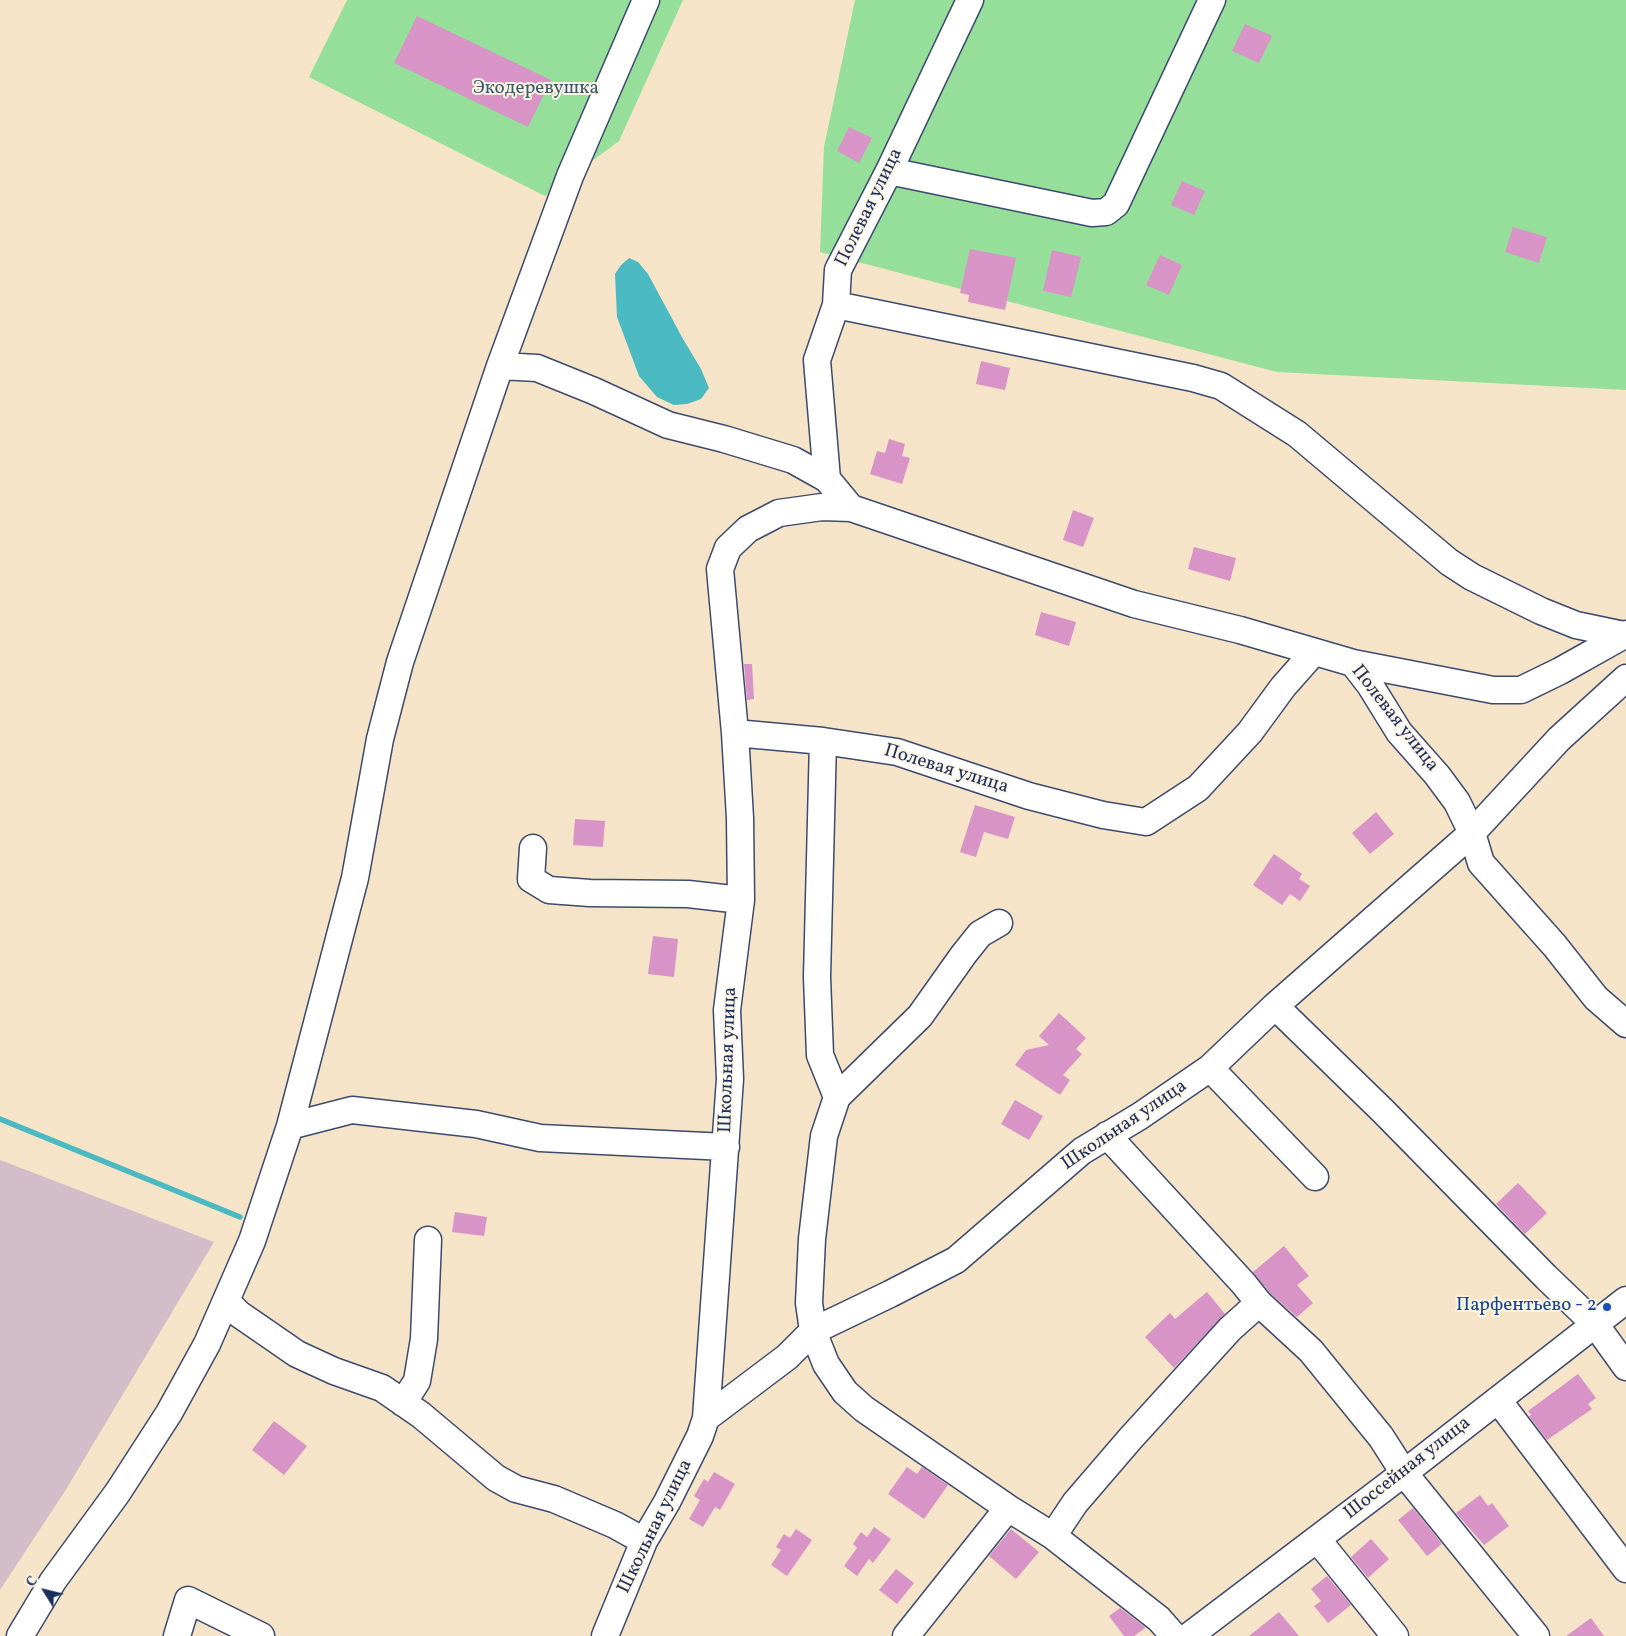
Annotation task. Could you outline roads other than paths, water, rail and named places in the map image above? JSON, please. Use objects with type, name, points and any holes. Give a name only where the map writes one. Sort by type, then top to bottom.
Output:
[{"type":"street","points":[[20,1636],[53,1581],[118,1492],[170,1413],[207,1344],[252,1241],[290,1126],[354,878],[380,739],[400,662],[500,366],[570,176],[646,0]]},
{"type":"street","name":"Полевая улица","points":[[827,479],[817,360],[836,305],[838,270],[889,171],[970,0]]},
{"type":"street","points":[[889,171],[1092,213],[1106,212],[1116,204],[1212,0]]},
{"type":"street","points":[[836,305],[1193,378],[1221,386],[1297,434],[1449,562],[1472,577],[1541,611],[1576,625],[1625,635]]},
{"type":"street","points":[[500,366],[537,368],[594,391],[668,425],[724,439],[793,460],[827,479],[852,508]]},
{"type":"street","name":"Полевая улица","points":[[1314,652],[1283,687],[1250,732],[1198,788],[1146,822],[1103,815],[1029,796],[897,752],[823,741],[735,733],[720,569],[728,548],[748,529],[780,513],[822,507],[852,508],[1134,604],[1240,630],[1353,663],[1370,685],[1399,732],[1437,774],[1452,795],[1472,834],[1481,863],[1555,946],[1596,998],[1626,1024]]},
{"type":"street","points":[[1353,663],[1493,690],[1521,690],[1625,635]]},
{"type":"street","name":"Школьная улица","points":[[706,1418],[787,1357],[813,1331],[956,1260],[1082,1151],[1140,1116],[1210,1068],[1274,1006],[1472,834],[1559,739],[1626,678]]},
{"type":"street","name":"Школьная улица","points":[[606,1636],[644,1541],[667,1502],[700,1436],[706,1418],[730,1078],[727,1010],[741,900],[740,818],[735,733]]},
{"type":"street","points":[[823,741],[817,977],[818,1016],[820,1055],[837,1098]]},
{"type":"street","points":[[533,848],[531,879],[549,890],[590,893],[688,894],[741,900]]},
{"type":"street","points":[[999,923],[980,934],[920,1016],[837,1098],[824,1136],[812,1239],[809,1303],[813,1331],[826,1364],[844,1392],[864,1409],[1008,1508],[1053,1536],[1159,1618],[1174,1636]]},
{"type":"street","points":[[1274,1006],[1383,1111],[1546,1277],[1595,1324],[1626,1367]]},
{"type":"street","points":[[1210,1068],[1315,1177]]},
{"type":"street","points":[[290,1126],[352,1110],[476,1124],[540,1138],[726,1147]]},
{"type":"street","points":[[1108,1135],[1244,1284],[1259,1303],[1311,1351],[1381,1436],[1404,1473],[1536,1636]]},
{"type":"street","points":[[403,1403],[417,1381],[424,1339],[428,1240]]},
{"type":"street","name":"Шоссейная улица","points":[[1202,1632],[1317,1539],[1626,1300]]},
{"type":"street","points":[[226,1301],[240,1314],[297,1354],[334,1371],[382,1388],[464,1450],[496,1478],[516,1489],[554,1498],[606,1521],[644,1541]]},
{"type":"street","points":[[1053,1536],[1076,1504],[1130,1439],[1230,1329],[1259,1303]]},
{"type":"street","points":[[1498,1400],[1626,1569]]},
{"type":"street","points":[[906,1636],[1008,1508]]},
{"type":"street","points":[[1317,1539],[1395,1636]]},
{"type":"street","points":[[177,1636],[188,1600],[261,1636]]},
{"type":"water","points":[[629,258],[638,262],[648,274],[701,369],[709,388],[701,399],[687,404],[674,405],[657,397],[639,376],[617,317],[615,274]]},
{"type":"waterway","points":[[0,1119],[240,1217]]},
{"type":"place","name":"Парфентьево - 2","points":[[1607,1307]]},
{"type":"park label","name":"Экодеревушка","points":[[536,90]]}]
